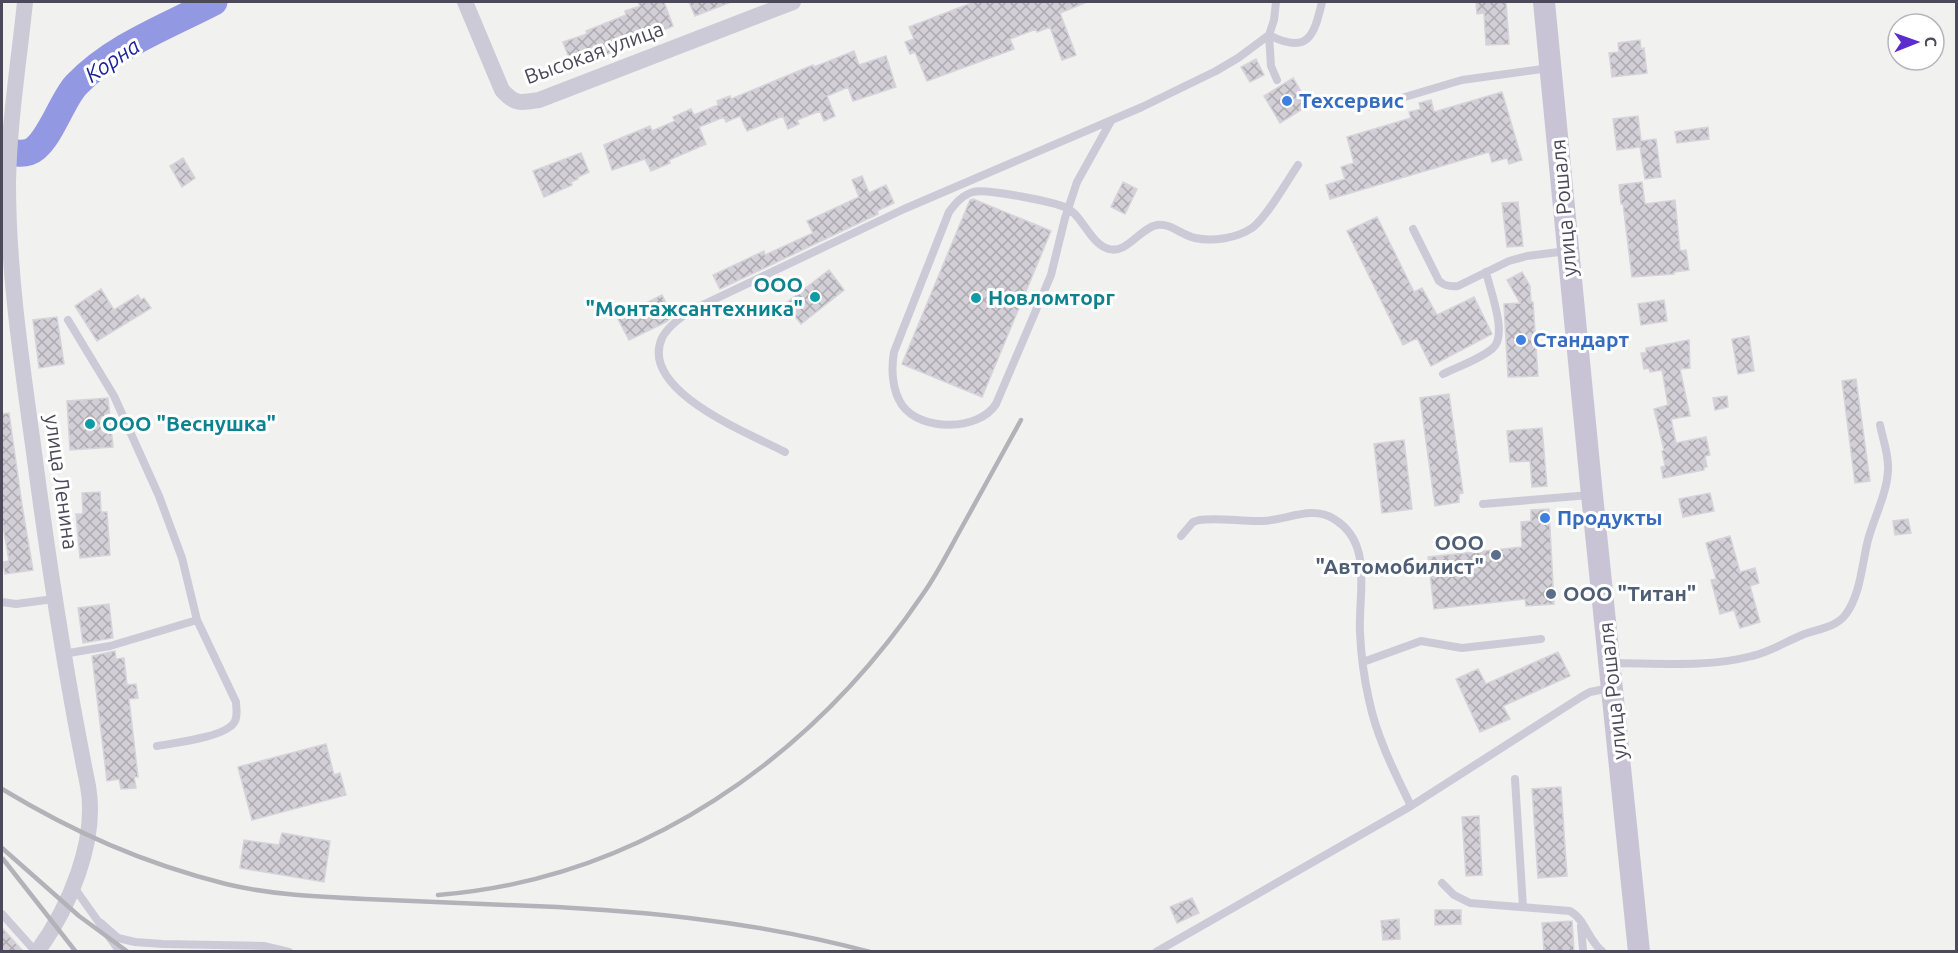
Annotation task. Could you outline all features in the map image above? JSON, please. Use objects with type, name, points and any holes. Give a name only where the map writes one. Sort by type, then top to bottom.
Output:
[{"type":"main road","name":"улица Рошаля","points":[[1544,2],[1592,495],[1611,663],[1637,951]]},
{"type":"street","points":[[8,109],[25,2]]},
{"type":"street","name":"Высокая улица","points":[[465,2],[502,90],[510,99],[520,103],[539,100],[792,2]]},
{"type":"street","name":"улица Ленина","points":[[8,109],[11,138],[8,181],[20,344],[54,599],[91,810],[88,836],[73,886],[55,924],[36,951]]},
{"type":"lane","points":[[1276,2],[1269,35],[1271,66],[1277,80]]},
{"type":"lane","points":[[1269,35],[1288,42],[1305,41],[1312,36],[1316,28],[1322,2]]},
{"type":"lane","points":[[784,452],[710,413],[684,396],[665,373],[659,349],[669,329],[692,310],[904,208],[1111,121],[1216,71],[1269,35]]},
{"type":"lane","points":[[1371,107],[1462,80],[1551,68]]},
{"type":"lane","points":[[1111,121],[1086,164],[1068,208],[1051,275],[990,414],[956,425],[934,423],[910,414],[903,407],[895,388],[892,372],[894,352],[949,212],[955,203],[971,192],[986,190],[1068,208],[1097,242],[1108,249],[1120,249],[1155,225],[1171,227],[1185,236],[1196,239],[1222,239],[1252,228],[1262,218],[1298,165]]},
{"type":"lane","points":[[1413,228],[1439,281],[1444,285],[1458,286],[1518,258],[1568,251]]},
{"type":"lane","points":[[1443,374],[1489,351],[1498,343],[1498,320],[1486,272]]},
{"type":"lane","points":[[68,320],[114,396],[159,496],[182,558],[197,620],[236,702],[235,722],[224,731],[156,746]]},
{"type":"lane","points":[[1611,663],[1682,664],[1738,660],[1771,650],[1802,635],[1840,621],[1847,613],[1854,598],[1867,544],[1886,486],[1887,459],[1880,425]]},
{"type":"lane","points":[[1483,504],[1592,495]]},
{"type":"lane","points":[[1181,536],[1193,522],[1205,519],[1264,521],[1310,513],[1322,514],[1341,523],[1350,532],[1361,564],[1360,633],[1369,700],[1388,759],[1411,806]]},
{"type":"lane","points":[[2,602],[16,604],[54,599]]},
{"type":"lane","points":[[63,654],[119,644],[161,629],[197,620]]},
{"type":"lane","points":[[1363,662],[1421,641],[1469,648],[1540,639]]},
{"type":"lane","points":[[1156,951],[1411,806],[1581,697],[1590,692],[1613,688]]},
{"type":"lane","points":[[1515,779],[1523,907]]},
{"type":"lane","points":[[1442,883],[1454,895],[1470,903],[1570,911],[1580,919],[1600,950]]},
{"type":"lane","points":[[73,886],[120,951]]},
{"type":"lane","points":[[2,914],[36,951]]},
{"type":"lane","points":[[1580,919],[1583,951],[1600,950]]},
{"type":"lane","points":[[101,923],[113,935],[135,942],[264,946],[290,951]]},
{"type":"building","points":[[638,2],[664,2],[673,26],[573,69],[563,42],[587,34],[586,31],[626,15],[625,11],[640,6]]},
{"type":"building","points":[[689,2],[731,2],[695,16]]},
{"type":"building","points":[[974,2],[1087,2],[1060,13],[1076,55],[1062,60],[1050,27],[1037,32],[1036,29],[1010,39],[1014,49],[927,81],[915,52],[910,54],[905,42],[914,39],[909,27]]},
{"type":"building","points":[[1476,2],[1506,2],[1509,44],[1486,45],[1484,13],[1477,14]]},
{"type":"building","points":[[1640,40],[1641,49],[1644,48],[1647,73],[1612,77],[1609,53],[1619,52],[1618,43]]},
{"type":"building","points":[[854,51],[859,65],[886,56],[896,87],[853,101],[848,87],[827,96],[835,116],[824,121],[820,111],[797,120],[799,124],[788,129],[783,116],[747,131],[740,116],[726,122],[724,117],[699,127],[706,144],[669,160],[670,163],[651,171],[645,159],[612,170],[604,145],[650,126],[652,131],[675,121],[673,117],[691,109],[694,115],[718,105],[717,101],[730,96],[731,99],[813,65],[814,67]]},
{"type":"building","points":[[1256,59],[1264,75],[1250,82],[1241,67]]},
{"type":"building","name":"Техсервис","points":[[1293,78],[1309,105],[1280,123],[1264,96]]},
{"type":"building","points":[[1502,92],[1522,160],[1509,164],[1507,158],[1492,162],[1489,152],[1330,199],[1326,185],[1345,179],[1341,167],[1354,163],[1347,137],[1411,118],[1409,112],[1421,109],[1419,103],[1431,100],[1434,112]]},
{"type":"building","points":[[1638,116],[1641,141],[1656,139],[1661,177],[1645,179],[1640,147],[1617,150],[1613,119]]},
{"type":"building","points":[[1708,127],[1709,139],[1677,143],[1675,132]]},
{"type":"building","points":[[581,153],[589,172],[571,182],[572,185],[544,197],[533,171]]},
{"type":"building","points":[[183,158],[195,178],[182,187],[170,166]]},
{"type":"building","points":[[862,176],[869,193],[886,185],[894,203],[877,211],[878,214],[720,289],[713,275],[764,251],[765,255],[813,233],[807,221],[859,197],[852,180]]},
{"type":"building","points":[[1123,182],[1137,189],[1125,214],[1111,207]]},
{"type":"building","points":[[1642,182],[1645,204],[1675,200],[1680,251],[1686,250],[1689,270],[1674,272],[1674,274],[1632,277],[1619,185]]},
{"type":"building","name":"Новломторг","points":[[973,199],[1051,231],[982,397],[902,364],[970,200]]},
{"type":"building","points":[[1518,202],[1523,246],[1507,247],[1502,203]]},
{"type":"building","points":[[1377,217],[1414,292],[1422,288],[1437,315],[1474,297],[1492,334],[1431,366],[1417,338],[1403,345],[1347,231]]},
{"type":"building","name":"ООО \"Монтажсантехника\"","points":[[829,270],[844,290],[801,324],[785,304]]},
{"type":"building","name":"Стандарт","points":[[1522,272],[1530,286],[1531,302],[1533,302],[1538,376],[1508,377],[1504,304],[1520,303],[1507,280]]},
{"type":"building","points":[[101,289],[114,310],[138,295],[141,300],[144,298],[151,308],[97,341],[75,306]]},
{"type":"building","points":[[662,295],[673,316],[666,322],[629,340],[617,317]]},
{"type":"building","points":[[1664,300],[1667,321],[1641,325],[1638,304]]},
{"type":"building","points":[[57,317],[64,364],[39,368],[33,320]]},
{"type":"building","points":[[1749,336],[1754,371],[1738,374],[1732,339]]},
{"type":"building","points":[[1689,340],[1690,368],[1680,369],[1690,416],[1671,419],[1676,443],[1706,437],[1710,455],[1705,456],[1707,467],[1704,467],[1704,470],[1663,478],[1661,467],[1665,466],[1662,451],[1664,450],[1654,409],[1668,405],[1662,370],[1650,372],[1649,368],[1644,369],[1641,353],[1646,353],[1646,348]]},
{"type":"building","points":[[1856,379],[1870,481],[1855,483],[1842,381]]},
{"type":"building","points":[[1449,394],[1463,493],[1459,494],[1459,502],[1435,506],[1420,398]]},
{"type":"building","points":[[1727,396],[1728,407],[1715,410],[1713,398]]},
{"type":"building","name":"ООО \"Веснушка\"","points":[[108,398],[113,447],[70,450],[67,401]]},
{"type":"building","points":[[9,413],[33,570],[5,574],[3,562],[9,561],[2,520],[2,414]]},
{"type":"building","points":[[1542,428],[1547,486],[1532,487],[1530,461],[1510,462],[1507,431]]},
{"type":"building","points":[[1404,440],[1412,509],[1382,513],[1374,444]]},
{"type":"building","points":[[100,492],[101,512],[107,512],[110,555],[80,558],[76,514],[83,514],[82,493]]},
{"type":"building","points":[[1710,493],[1714,511],[1683,517],[1679,499]]},
{"type":"building","points":[[1549,509],[1554,604],[1526,606],[1525,599],[1434,609],[1428,557],[1522,547],[1521,522],[1531,521],[1531,510]]},
{"type":"building","points":[[1908,519],[1911,533],[1895,535],[1893,521]]},
{"type":"building","points":[[1730,536],[1740,572],[1755,568],[1759,583],[1750,586],[1760,622],[1740,628],[1734,610],[1720,614],[1711,580],[1716,579],[1706,543]]},
{"type":"building","points":[[109,604],[113,638],[83,643],[78,608]]},
{"type":"building","points":[[115,651],[116,659],[124,658],[127,685],[136,684],[138,698],[129,699],[138,777],[134,777],[136,788],[121,789],[119,779],[107,781],[92,656]]},
{"type":"building","points":[[1558,652],[1570,676],[1503,706],[1510,719],[1480,732],[1456,679],[1478,669],[1486,684]]},
{"type":"building","points":[[326,744],[334,775],[340,773],[346,795],[252,820],[238,767]]},
{"type":"building","points":[[1561,787],[1567,876],[1538,878],[1532,789]]},
{"type":"building","points":[[1479,816],[1482,875],[1466,876],[1462,817]]},
{"type":"building","points":[[282,833],[330,841],[324,882],[240,868],[244,840],[279,845]]},
{"type":"building","points":[[1192,898],[1199,913],[1177,923],[1170,907]]},
{"type":"building","points":[[1435,910],[1461,910],[1461,924],[1435,925]]},
{"type":"building","points":[[1399,919],[1400,939],[1383,940],[1381,921]]},
{"type":"building","points":[[1572,921],[1574,951],[1544,951],[1542,923]]},
{"type":"building","points":[[2,928],[23,951],[2,951]]},
{"type":"waterway","name":"Корна","points":[[2,151],[22,153],[36,148],[48,132],[70,92],[91,71],[124,48],[214,2]]},
{"type":"railway","points":[[438,895],[512,884],[583,864],[651,836],[714,800],[774,758],[828,708],[878,654],[923,594],[1021,420]]},
{"type":"railway","points":[[2,789],[110,845],[196,876],[243,888],[313,896],[643,913],[735,924],[870,952]]},
{"type":"railway","points":[[2,848],[79,916],[128,952]]},
{"type":"railway","points":[[3,859],[76,952]]},
{"type":"place","name":"Техсервис","points":[[1287,101]]},
{"type":"place","name":"ООО \"Монтажсантехника\"","points":[[815,297]]},
{"type":"place","name":"Новломторг","points":[[976,298]]},
{"type":"place","name":"Стандарт","points":[[1521,340]]},
{"type":"place","name":"ООО \"Веснушка\"","points":[[90,424]]},
{"type":"place","name":"Продукты","points":[[1545,518]]},
{"type":"place","name":"ООО \"Автомобилист\"","points":[[1496,555]]},
{"type":"place","name":"ООО \"Титан\"","points":[[1551,594]]}]
